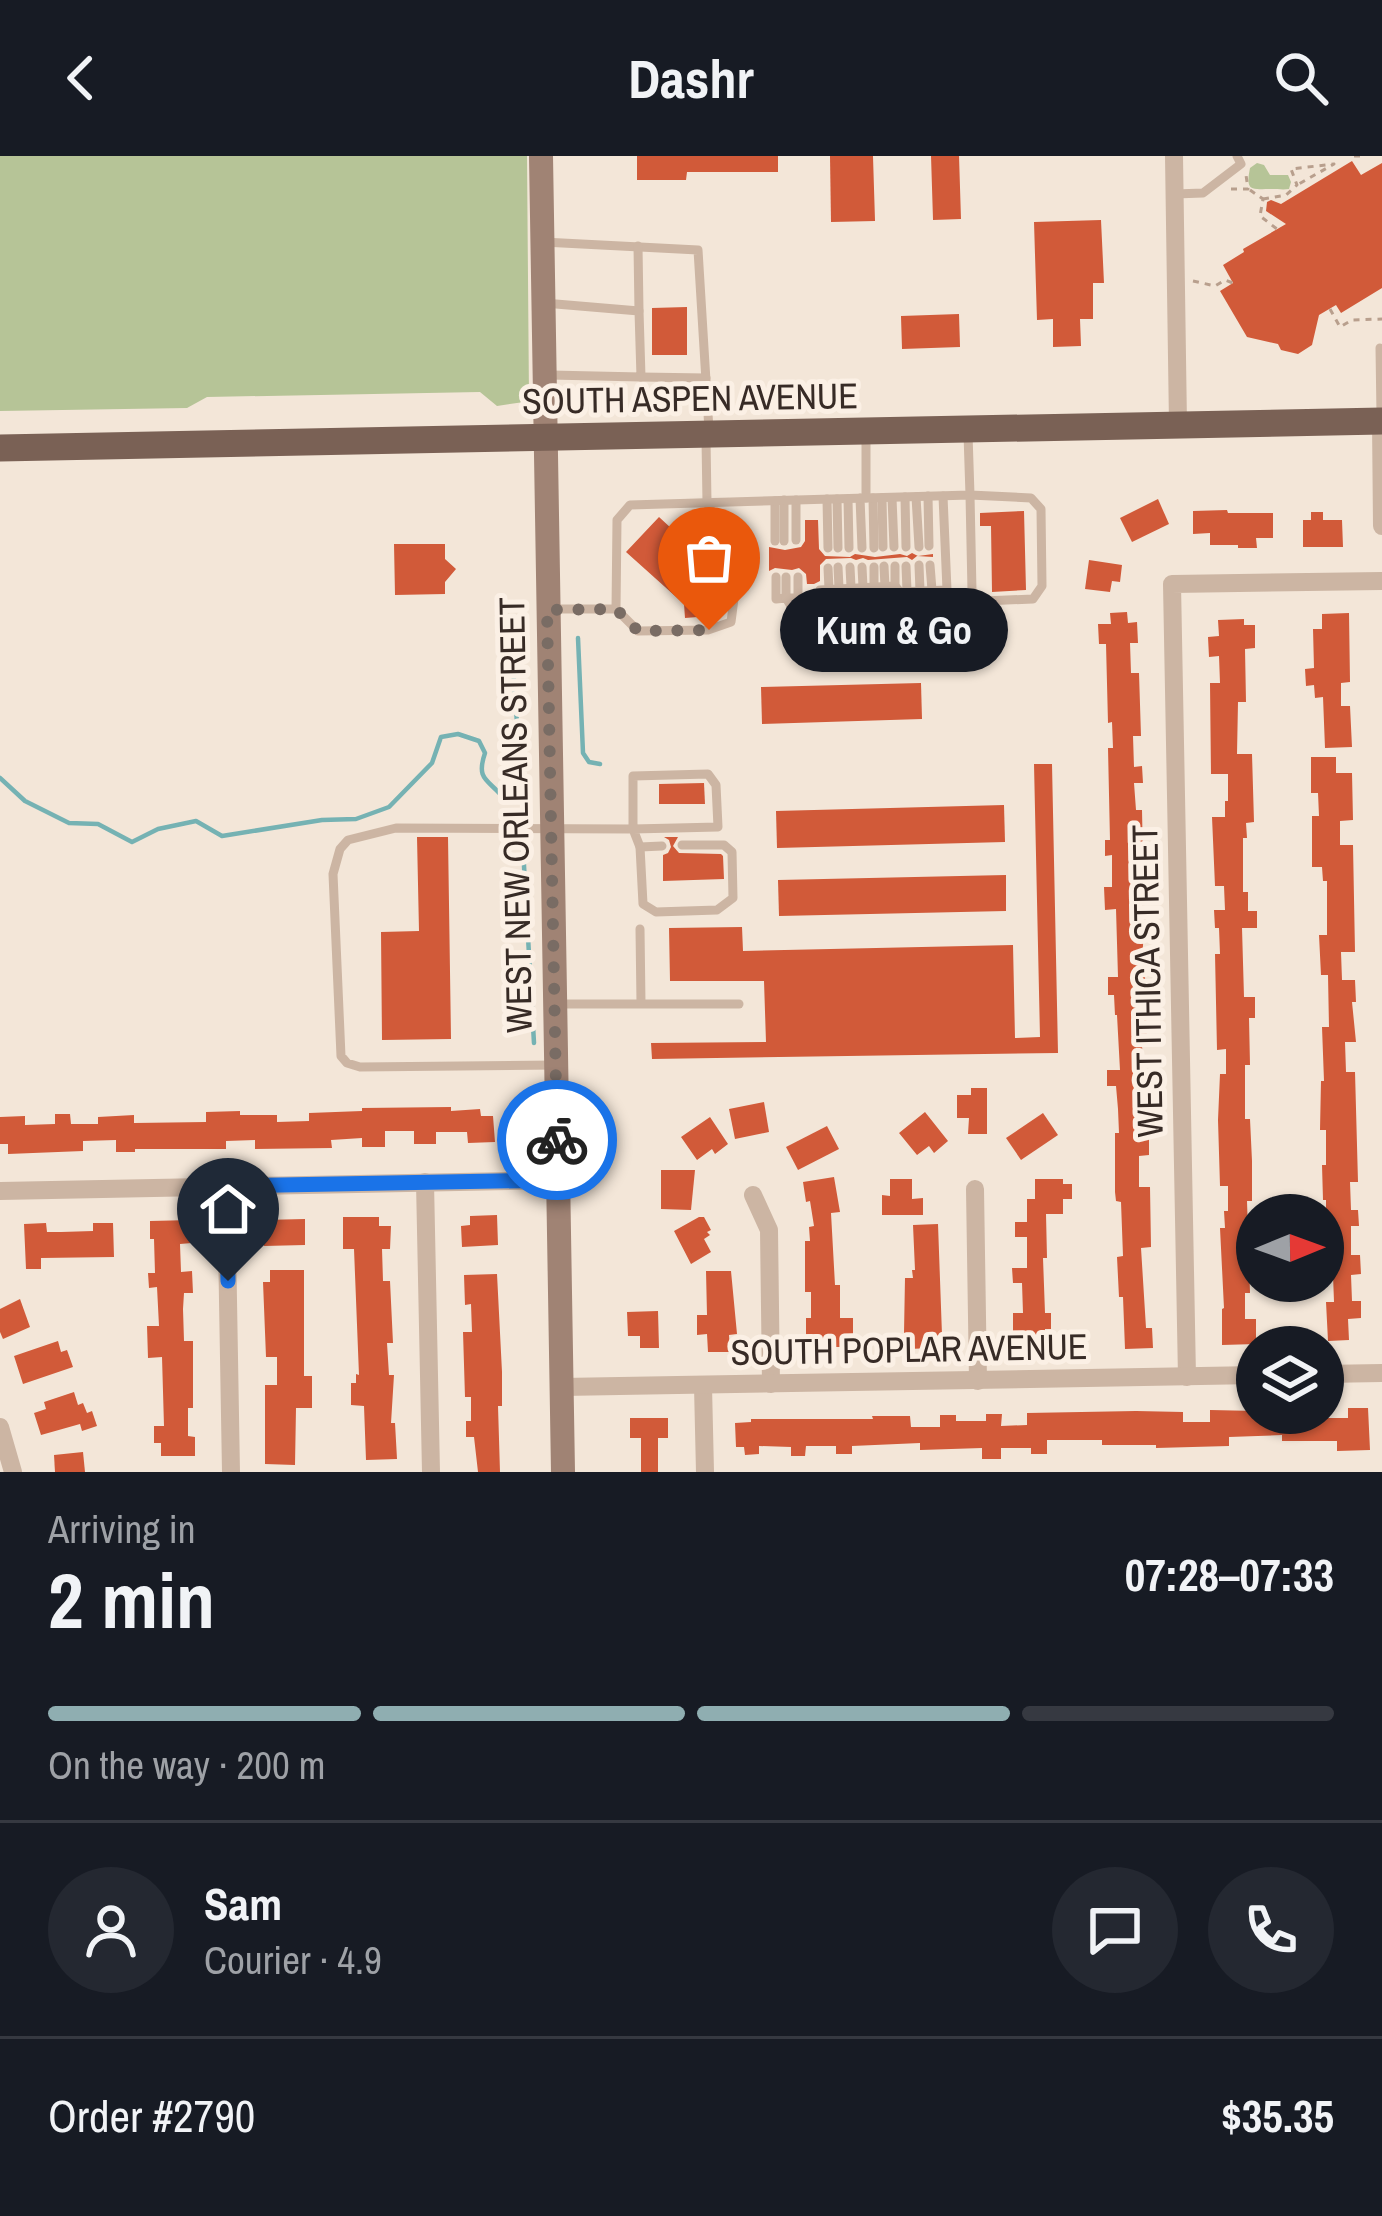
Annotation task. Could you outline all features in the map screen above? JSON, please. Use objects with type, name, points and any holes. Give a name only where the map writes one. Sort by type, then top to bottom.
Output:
[{"type":"main road","name":"WEST NEW ORLEANS STREET","points":[[541,156],[563,1472]]},
{"type":"main road","name":"SOUTH ASPEN AVENUE","points":[[0,448],[1382,421]]},
{"type":"street","points":[[1174,156],[1178,424]]},
{"type":"street","points":[[1382,421],[1382,526]]},
{"type":"street","name":"WEST ITHICA STREET","points":[[1187,1377],[1172,584],[1382,581]]},
{"type":"street","points":[[0,1191],[558,1180]]},
{"type":"street","points":[[425,1182],[431,1472]]},
{"type":"street","points":[[226,1186],[231,1472]]},
{"type":"street","points":[[975,1189],[978,1381]]},
{"type":"street","points":[[753,1195],[770,1230],[771,1384]]},
{"type":"street","points":[[1344,1374],[1382,1373]]},
{"type":"street","name":"SOUTH POPLAR AVENUE","points":[[562,1387],[1236,1376]]},
{"type":"street","points":[[703,1386],[705,1472]]},
{"type":"street","points":[[0,1427],[13,1472]]},
{"type":"lane","points":[[1174,194],[1204,193],[1241,164],[1237,156]]},
{"type":"lane","points":[[543,242],[698,250],[707,502],[726,538],[736,592],[731,622],[709,630],[638,631],[616,609],[617,520],[630,505],[707,502],[970,495],[1030,498],[1041,508],[1042,586],[1033,599],[984,602],[972,591],[970,495],[968,428]]},
{"type":"lane","points":[[638,246],[641,377]]},
{"type":"lane","points":[[544,303],[639,311]]},
{"type":"lane","points":[[1380,348],[1382,421]]},
{"type":"lane","points":[[544,375],[706,378]]},
{"type":"lane","points":[[866,430],[876,498],[867,548]]},
{"type":"lane","points":[[884,566],[882,588],[899,623],[818,623],[820,590],[882,588],[947,590],[943,496]]},
{"type":"lane","points":[[876,498],[924,547]]},
{"type":"lane","points":[[867,548],[876,498]]},
{"type":"lane","points":[[867,548],[876,498]]},
{"type":"lane","points":[[867,548],[876,498]]},
{"type":"lane","points":[[785,500],[785,541],[785,500]]},
{"type":"lane","points":[[924,565],[926,591]]},
{"type":"lane","points":[[882,588],[884,566]]},
{"type":"lane","points":[[882,588],[884,566]]},
{"type":"lane","points":[[834,588],[839,568],[882,588]]},
{"type":"lane","points":[[787,577],[799,598],[786,598],[776,598],[787,577]]},
{"type":"lane","points":[[786,598],[794,611],[816,608]]},
{"type":"lane","points":[[547,610],[616,609]]},
{"type":"lane","points":[[556,1065],[360,1067],[347,1063],[340,1056],[338,1037],[333,874],[340,849],[348,840],[395,828],[633,829],[718,827],[716,785],[708,774],[633,776],[633,829],[640,847],[643,904],[656,912],[718,910],[733,898],[732,852],[724,845],[682,845]]},
{"type":"lane","points":[[640,847],[662,846]]},
{"type":"lane","points":[[640,929],[641,1004]]},
{"type":"lane","points":[[554,1004],[739,1004]]},
{"type":"path","points":[[1249,190],[1263,199],[1286,195],[1334,164],[1337,156]]},
{"type":"path","points":[[1354,156],[1363,156]]},
{"type":"path","points":[[1297,185],[1291,169],[1334,164]]},
{"type":"path","points":[[1263,199],[1260,216],[1277,229]]},
{"type":"path","points":[[1191,281],[1215,286],[1225,280],[1233,283]]},
{"type":"path","points":[[1330,309],[1340,327],[1352,320],[1382,319]]},
{"type":"path","points":[[582,403],[582,411]]},
{"type":"green space","points":[[0,156],[527,156],[529,399],[497,406],[480,392],[207,397],[187,408],[0,411]]},
{"type":"green space","points":[[1257,163],[1270,175],[1288,175],[1289,189],[1252,188],[1250,168]]},
{"type":"building","points":[[637,156],[778,156],[778,172],[687,172],[686,180],[637,180]]},
{"type":"building","points":[[830,156],[873,156],[875,221],[831,222]]},
{"type":"building","points":[[931,156],[959,156],[961,219],[933,220]]},
{"type":"building","points":[[1352,161],[1361,175],[1382,163],[1382,288],[1341,313],[1336,305],[1319,315],[1312,345],[1298,354],[1247,337],[1220,291],[1233,283],[1223,265],[1286,224],[1266,211],[1267,202],[1281,204]]},
{"type":"building","points":[[1101,220],[1104,283],[1093,283],[1093,319],[1080,319],[1081,346],[1053,347],[1053,319],[1037,320],[1034,222]]},
{"type":"building","points":[[687,307],[687,355],[652,355],[652,308]]},
{"type":"building","points":[[959,314],[960,347],[902,349],[901,316]]},
{"type":"building","points":[[1158,499],[1169,524],[1132,542],[1120,518]]},
{"type":"building","points":[[1024,511],[1026,590],[992,592],[991,526],[980,526],[980,513]]},
{"type":"building","points":[[1193,511],[1273,513],[1273,538],[1256,538],[1257,548],[1238,548],[1210,545],[1210,533],[1193,534]]},
{"type":"building","points":[[1311,512],[1323,512],[1323,520],[1342,520],[1343,547],[1303,547],[1303,520],[1311,520]]},
{"type":"building","points":[[659,517],[710,564],[702,574],[721,575],[723,615],[685,618],[684,604],[626,552]]},
{"type":"building","points":[[805,520],[818,520],[819,549],[825,556],[912,553],[933,557],[826,559],[820,565],[820,581],[814,584],[807,584],[799,568],[769,571],[769,547],[801,547]]},
{"type":"building","points":[[394,544],[445,544],[445,559],[456,569],[445,582],[445,594],[395,595]]},
{"type":"building","points":[[1089,560],[1122,565],[1120,582],[1112,581],[1110,592],[1085,589]]},
{"type":"building","points":[[885,599],[884,614],[826,614],[827,600]]},
{"type":"building","points":[[1127,612],[1128,623],[1137,622],[1138,643],[1130,643],[1131,673],[1139,673],[1141,736],[1133,736],[1134,767],[1142,766],[1143,783],[1134,783],[1136,810],[1142,810],[1138,886],[1144,885],[1145,905],[1135,906],[1136,930],[1144,930],[1141,976],[1145,976],[1147,1044],[1142,1044],[1148,1091],[1143,1091],[1140,1108],[1141,1134],[1149,1134],[1149,1155],[1139,1156],[1139,1187],[1150,1187],[1151,1247],[1141,1248],[1146,1328],[1152,1328],[1153,1348],[1125,1349],[1117,1257],[1123,1256],[1121,1202],[1116,1201],[1115,1192],[1118,1109],[1116,1086],[1107,1086],[1107,1070],[1120,1070],[1114,995],[1108,995],[1108,977],[1118,977],[1116,909],[1105,910],[1104,887],[1112,887],[1112,855],[1105,856],[1105,840],[1110,840],[1108,748],[1113,748],[1106,644],[1099,644],[1098,624],[1111,624],[1110,613]]},
{"type":"building","points":[[1349,613],[1350,682],[1341,683],[1341,706],[1350,706],[1352,747],[1325,748],[1323,697],[1315,698],[1314,685],[1306,686],[1305,669],[1314,668],[1313,629],[1322,629],[1322,614]]},
{"type":"building","points":[[1244,619],[1244,625],[1255,625],[1255,648],[1245,649],[1246,702],[1238,702],[1237,754],[1252,754],[1254,822],[1246,823],[1247,838],[1243,838],[1243,892],[1248,892],[1248,911],[1257,911],[1257,928],[1242,928],[1244,997],[1255,997],[1255,1018],[1249,1018],[1250,1065],[1245,1065],[1252,1194],[1236,1194],[1236,1302],[1245,1302],[1245,1319],[1256,1319],[1256,1326],[1236,1326],[1236,1345],[1222,1345],[1220,1228],[1225,1228],[1228,1186],[1220,1186],[1218,1120],[1226,1049],[1217,1050],[1215,954],[1220,954],[1214,910],[1225,910],[1224,886],[1215,886],[1212,817],[1225,817],[1228,774],[1211,774],[1210,683],[1220,683],[1219,656],[1209,657],[1208,637],[1219,636],[1218,620]]},
{"type":"building","points":[[921,683],[922,719],[762,724],[761,687]]},
{"type":"building","points":[[1311,757],[1336,757],[1336,773],[1352,773],[1353,820],[1340,821],[1340,845],[1353,845],[1355,952],[1341,952],[1342,980],[1355,980],[1356,1042],[1345,1042],[1346,1072],[1355,1072],[1358,1182],[1350,1182],[1351,1210],[1358,1210],[1359,1226],[1351,1226],[1351,1255],[1360,1255],[1361,1274],[1351,1275],[1352,1301],[1361,1301],[1361,1318],[1348,1319],[1349,1340],[1344,1340],[1344,1326],[1327,1326],[1326,1302],[1344,1302],[1344,1194],[1323,1194],[1322,1027],[1329,1027],[1328,975],[1321,975],[1319,935],[1327,935],[1327,881],[1323,881],[1322,867],[1312,867],[1312,816],[1319,816],[1318,793],[1311,793]]},
{"type":"building","points":[[1034,764],[1052,764],[1058,1053],[652,1059],[651,1043],[766,1042],[764,981],[670,981],[669,928],[742,927],[743,951],[1013,945],[1015,1038],[1040,1037]]},
{"type":"building","points":[[704,783],[705,804],[659,804],[659,784]]},
{"type":"building","points":[[1004,805],[1005,842],[777,848],[776,811]]},
{"type":"building","points":[[417,837],[448,837],[451,1039],[382,1040],[381,932],[419,931]]},
{"type":"building","points":[[664,837],[678,837],[673,846],[679,853],[721,854],[724,879],[663,881],[663,855],[671,847]]},
{"type":"building","points":[[1006,875],[1006,911],[779,916],[778,880]]},
{"type":"building","points":[[971,1088],[987,1088],[987,1134],[968,1134],[969,1118],[957,1118],[957,1095],[971,1095]]},
{"type":"building","points":[[764,1102],[769,1132],[735,1139],[729,1109]]},
{"type":"building","points":[[451,1107],[451,1111],[480,1109],[481,1116],[493,1116],[495,1142],[468,1143],[467,1132],[436,1132],[436,1144],[414,1144],[414,1131],[385,1131],[385,1147],[362,1147],[362,1138],[331,1140],[332,1148],[255,1149],[255,1140],[226,1141],[226,1149],[116,1152],[116,1140],[83,1141],[83,1151],[8,1154],[8,1144],[0,1144],[0,1117],[25,1116],[25,1125],[55,1124],[55,1114],[70,1114],[71,1124],[98,1124],[98,1117],[134,1115],[134,1123],[206,1122],[206,1112],[240,1111],[240,1115],[277,1115],[277,1122],[309,1121],[309,1113],[362,1108]]},
{"type":"building","points":[[925,1112],[948,1141],[934,1153],[929,1146],[917,1155],[899,1133]]},
{"type":"building","points":[[1043,1113],[1058,1135],[1021,1160],[1006,1138]]},
{"type":"building","points":[[710,1117],[728,1144],[697,1160],[681,1137]]},
{"type":"building","points":[[827,1126],[839,1149],[798,1170],[786,1147]]},
{"type":"building","points":[[661,1170],[695,1170],[691,1210],[661,1209]]},
{"type":"building","points":[[834,1177],[840,1212],[831,1213],[835,1285],[840,1285],[840,1318],[853,1318],[853,1347],[817,1347],[817,1340],[806,1340],[811,1292],[805,1292],[805,1241],[810,1241],[809,1227],[814,1226],[803,1182]]},
{"type":"building","points":[[890,1179],[912,1179],[912,1199],[923,1198],[923,1215],[882,1215],[882,1195],[890,1196]]},
{"type":"building","points":[[1035,1179],[1063,1179],[1063,1184],[1072,1184],[1072,1199],[1063,1199],[1063,1214],[1046,1214],[1045,1313],[1051,1313],[1051,1329],[1045,1329],[1044,1351],[1020,1351],[1020,1334],[1013,1334],[1013,1313],[1023,1313],[1022,1283],[1013,1283],[1012,1268],[1027,1268],[1027,1237],[1015,1237],[1015,1222],[1027,1222],[1027,1199],[1035,1199]]},
{"type":"building","points":[[497,1215],[498,1245],[462,1247],[461,1226],[470,1225],[470,1216]]},
{"type":"building","points":[[343,1217],[379,1217],[379,1226],[391,1226],[390,1249],[382,1249],[383,1281],[390,1281],[393,1343],[387,1343],[389,1375],[394,1375],[391,1423],[395,1423],[397,1459],[366,1460],[364,1406],[351,1405],[351,1383],[359,1375],[354,1249],[343,1249]]},
{"type":"building","points":[[704,1217],[711,1230],[704,1239],[711,1252],[691,1264],[674,1231]]},
{"type":"building","points":[[305,1219],[305,1245],[264,1246],[263,1220]]},
{"type":"building","points":[[192,1220],[192,1243],[180,1244],[181,1272],[192,1271],[193,1293],[184,1293],[183,1309],[184,1341],[193,1341],[188,1436],[195,1437],[195,1456],[161,1456],[161,1443],[154,1443],[154,1426],[164,1426],[162,1357],[148,1358],[147,1326],[159,1326],[157,1287],[149,1288],[148,1273],[155,1273],[150,1221]]},
{"type":"building","points":[[46,1223],[47,1232],[61,1232],[93,1231],[93,1223],[113,1223],[114,1257],[41,1258],[41,1269],[26,1269],[24,1224]]},
{"type":"building","points":[[938,1224],[942,1335],[934,1336],[934,1348],[908,1349],[905,1278],[913,1278],[915,1270],[913,1225]]},
{"type":"building","points":[[270,1270],[304,1270],[304,1376],[312,1376],[312,1408],[296,1408],[295,1465],[265,1464],[265,1385],[277,1385],[277,1357],[266,1357],[263,1282],[270,1282]]},
{"type":"building","points":[[706,1271],[731,1271],[737,1334],[729,1335],[730,1352],[708,1352],[707,1334],[697,1335],[697,1315],[707,1315]]},
{"type":"building","points":[[497,1274],[500,1472],[478,1472],[474,1437],[466,1437],[471,1397],[465,1397],[463,1332],[472,1332],[464,1275]]},
{"type":"building","points":[[20,1299],[30,1327],[3,1339],[0,1309]]},
{"type":"building","points":[[658,1311],[659,1348],[640,1348],[640,1336],[628,1336],[627,1312]]},
{"type":"building","points":[[58,1341],[73,1367],[23,1384],[14,1356]]},
{"type":"building","points":[[74,1392],[78,1405],[83,1403],[87,1413],[92,1411],[97,1426],[82,1431],[80,1424],[41,1435],[34,1413],[46,1409],[44,1402]]},
{"type":"building","points":[[1348,1408],[1368,1408],[1370,1450],[1337,1451],[1337,1441],[1282,1441],[1282,1435],[1229,1437],[1229,1446],[1156,1448],[1102,1445],[1102,1440],[1047,1440],[1047,1454],[1031,1454],[1031,1448],[1001,1448],[1001,1459],[982,1459],[982,1448],[920,1450],[920,1443],[852,1446],[852,1454],[836,1454],[836,1446],[806,1446],[805,1456],[791,1456],[791,1447],[759,1446],[759,1454],[745,1455],[744,1447],[736,1447],[735,1423],[910,1416],[911,1427],[940,1427],[940,1415],[956,1415],[956,1421],[986,1421],[986,1414],[1002,1414],[1001,1426],[1027,1425],[1027,1413],[1136,1411],[1183,1412],[1183,1422],[1210,1422],[1210,1410],[1236,1411],[1236,1434],[1344,1434],[1344,1418],[1348,1418]]},
{"type":"building","points":[[630,1418],[668,1418],[668,1438],[658,1438],[658,1472],[641,1472],[641,1438],[630,1438]]},
{"type":"building","points":[[83,1452],[85,1472],[55,1472],[54,1455]]},
{"type":"waterway","points":[[578,638],[583,753],[589,762],[600,764]]},
{"type":"waterway","points":[[513,667],[522,793]]},
{"type":"waterway","points":[[0,778],[25,801],[69,823],[98,824],[132,842],[158,829],[196,821],[222,836],[356,819],[389,807],[432,763],[441,737],[458,734],[479,741],[485,753],[483,775],[506,801],[520,801],[528,793]]},
{"type":"waterway","points":[[523,848],[534,1043]]},
{"type":"way so far","points":[[557,1140],[547,610],[616,609],[638,631],[709,630]]},
{"type":"place","name":"Kum & Go","points":[[709,630]]},
{"type":"route","points":[[228,1281],[226,1186],[558,1180],[557,1140]]}]
